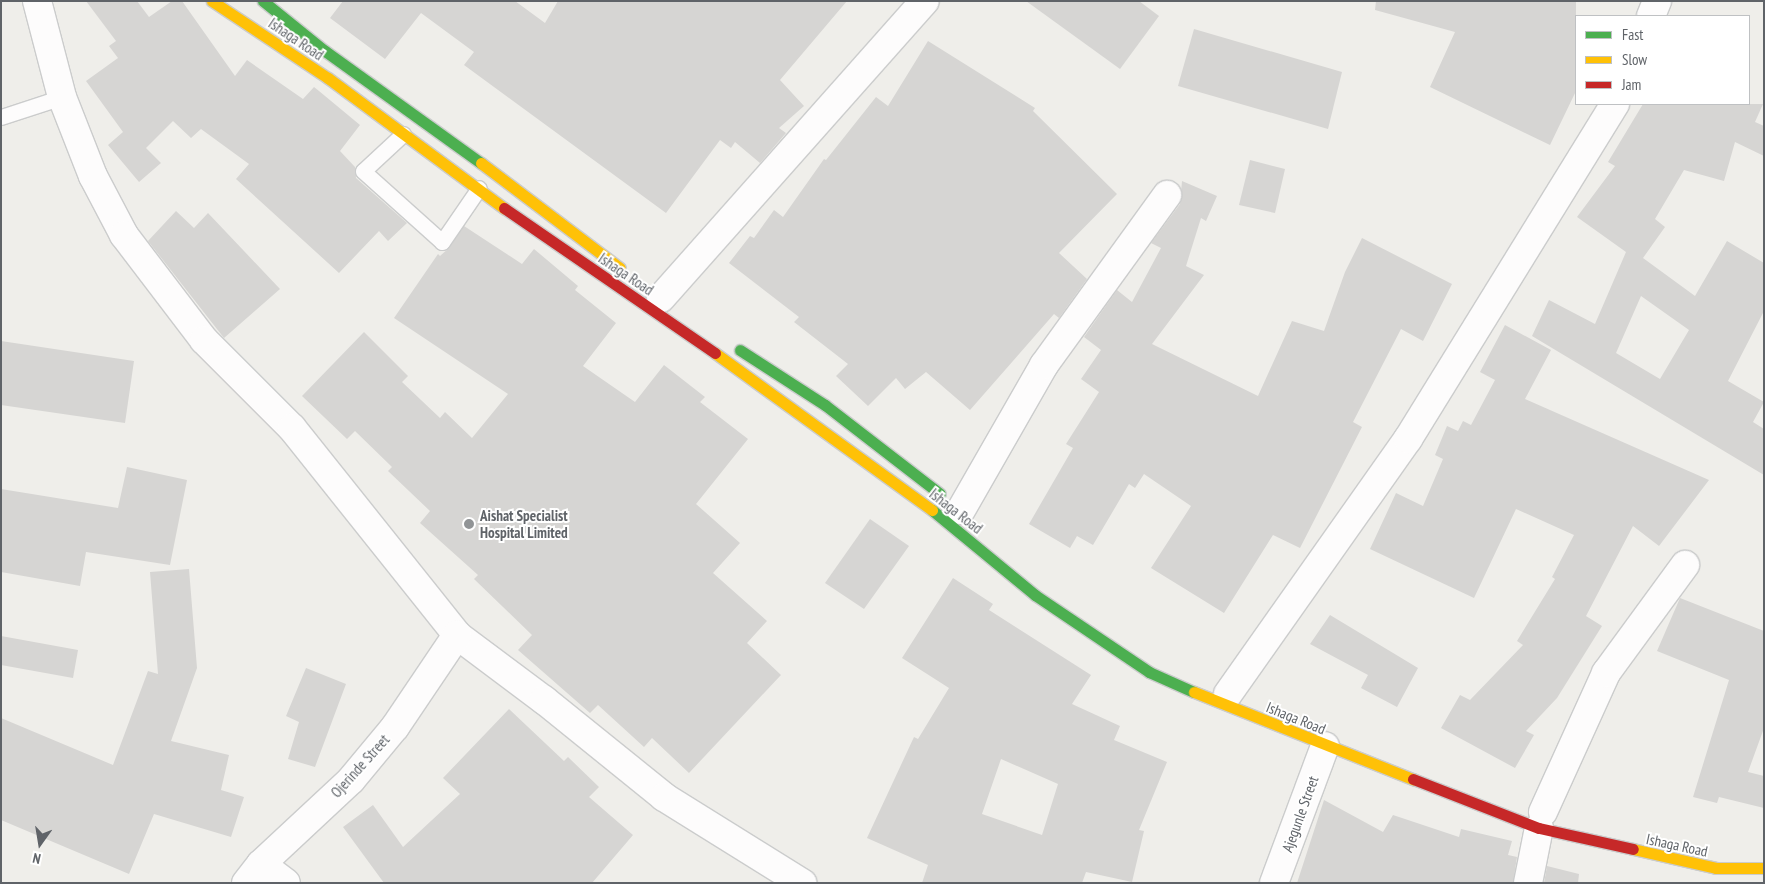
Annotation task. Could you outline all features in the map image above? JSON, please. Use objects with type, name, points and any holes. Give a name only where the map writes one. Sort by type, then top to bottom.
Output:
[{"type":"main road","name":"Ishaga Road","points":[[212,1],[479,188],[536,232],[704,345],[875,468],[1036,595],[1092,635],[1149,672],[1188,690],[1542,816],[1716,868],[1764,868]]},
{"type":"main road","name":"Ishaga Road","points":[[263,1],[325,51],[536,202],[632,277]]},
{"type":"main road","name":"Ishaga Road","points":[[727,341],[825,405],[967,516]]},
{"type":"main road","name":"Ishaga Road","points":[[1203,682],[1327,739]]},
{"type":"main road","name":"Ishaga Road","points":[[1644,838],[1681,846]]},
{"type":"street","points":[[37,1],[62,97],[93,176],[124,234],[158,282],[204,340],[292,428],[457,635],[544,700],[664,797],[802,883]]},
{"type":"street","points":[[662,298],[925,1]]},
{"type":"street","points":[[1651,15],[1657,1]]},
{"type":"street","points":[[1228,694],[1408,439],[1614,105]]},
{"type":"street","points":[[967,516],[1044,365],[1167,195]]},
{"type":"street","points":[[1528,883],[1542,816],[1606,673],[1685,565]]},
{"type":"street","name":"Ojerinde Street","points":[[253,873],[351,780],[395,727],[457,635]]},
{"type":"street","name":"Ajegunle Street","points":[[1274,883],[1327,739]]},
{"type":"street","points":[[253,873],[286,883]]},
{"type":"lane","points":[[1,117],[62,97]]},
{"type":"lane","points":[[403,134],[363,171],[442,242],[479,188]]},
{"type":"building","points":[[86,1],[137,1],[149,17],[172,1],[182,1],[235,76],[247,60],[303,99],[314,87],[360,125],[340,151],[355,167],[356,178],[407,223],[388,241],[379,231],[339,273],[236,179],[249,164],[201,129],[191,138],[173,121],[146,148],[161,163],[139,182],[108,145],[123,132],[86,81],[118,58],[109,46],[116,41]]},
{"type":"building","points":[[343,1],[515,1],[545,23],[558,1],[847,1],[780,80],[804,106],[779,128],[786,133],[760,163],[735,142],[731,148],[720,140],[666,213],[464,65],[474,52],[421,13],[385,59],[330,18]]},
{"type":"building","points":[[1026,1],[1139,1],[1159,16],[1120,69]]},
{"type":"building","points":[[1376,1],[1576,1],[1575,93],[1550,145],[1430,87],[1455,32],[1375,10]]},
{"type":"building","points":[[1194,29],[1342,72],[1328,129],[1178,86]]},
{"type":"building","points":[[928,41],[1035,108],[1033,111],[1117,194],[1059,253],[1087,279],[1059,318],[1054,314],[970,410],[926,372],[905,389],[896,378],[868,406],[836,376],[848,364],[794,322],[799,317],[729,263],[750,236],[754,238],[774,210],[783,217],[824,159],[826,160],[876,97],[888,106]]},
{"type":"building","points":[[1763,104],[1755,122],[1764,126],[1764,156],[1735,142],[1724,181],[1684,170],[1655,219],[1665,227],[1643,258],[1695,296],[1727,241],[1764,263],[1764,311],[1728,381],[1764,402],[1753,422],[1764,429],[1764,475],[1532,336],[1549,300],[1595,324],[1626,252],[1577,217],[1615,166],[1608,162],[1642,105]],"holes":[[[1641,296],[1689,330],[1660,379],[1616,353]]]},
{"type":"building","points":[[1250,160],[1285,169],[1275,213],[1239,205]]},
{"type":"building","points":[[1182,181],[1217,196],[1206,221],[1201,218],[1186,266],[1204,275],[1152,344],[1258,396],[1292,321],[1324,331],[1345,272],[1362,238],[1452,284],[1423,341],[1401,329],[1353,422],[1362,427],[1300,548],[1273,535],[1224,613],[1151,568],[1191,506],[1144,474],[1135,488],[1129,484],[1093,545],[1077,536],[1070,548],[1029,524],[1073,448],[1066,444],[1099,392],[1081,379],[1101,350],[1084,337],[1117,290],[1132,302],[1161,248],[1151,243],[1180,204]]},
{"type":"building","points":[[176,211],[194,228],[208,213],[280,289],[224,338],[148,241]]},
{"type":"building","points":[[464,226],[522,264],[534,249],[578,286],[575,290],[616,323],[583,366],[635,402],[664,365],[705,397],[700,402],[748,439],[696,504],[740,543],[713,573],[767,621],[747,643],[781,675],[689,773],[652,738],[644,747],[598,705],[590,713],[518,650],[532,635],[474,579],[478,575],[420,523],[430,511],[388,471],[392,467],[355,431],[347,439],[302,396],[364,332],[408,376],[402,382],[440,418],[445,412],[472,438],[508,394],[394,318],[438,254],[440,256],[449,248]]},
{"type":"building","points":[[1505,325],[1551,350],[1525,399],[1709,480],[1659,546],[1633,526],[1586,616],[1602,626],[1557,698],[1526,731],[1534,735],[1515,768],[1441,728],[1460,695],[1470,700],[1523,645],[1517,641],[1555,579],[1552,577],[1574,535],[1516,509],[1474,598],[1370,549],[1396,493],[1423,506],[1443,459],[1435,455],[1447,426],[1458,431],[1463,421],[1471,425],[1495,380],[1480,372]]},
{"type":"building","points":[[1,341],[134,361],[125,423],[1,405]]},
{"type":"building","points":[[127,467],[187,480],[170,565],[86,552],[80,586],[1,572],[1,489],[118,508]]},
{"type":"building","points":[[870,519],[909,546],[864,609],[825,583]]},
{"type":"building","points":[[189,569],[197,668],[171,741],[229,755],[221,790],[244,797],[231,837],[154,814],[129,874],[1,820],[1,718],[113,765],[148,671],[158,674],[150,572]]},
{"type":"building","points":[[953,578],[993,604],[989,610],[1091,675],[1072,704],[1120,726],[1114,740],[1167,762],[1139,830],[1144,831],[1132,882],[1086,872],[1082,883],[922,883],[928,865],[867,838],[914,737],[918,739],[949,688],[902,658]],"holes":[[[1001,759],[1058,784],[1042,835],[982,814]]]},
{"type":"building","points":[[1680,598],[1764,631],[1764,728],[1748,772],[1764,776],[1764,808],[1719,797],[1717,803],[1693,797],[1729,680],[1657,651]]},
{"type":"building","points":[[1330,615],[1418,668],[1397,707],[1361,688],[1368,675],[1310,644]]},
{"type":"building","points":[[1,636],[78,650],[73,678],[1,665]]},
{"type":"building","points":[[306,668],[346,684],[315,767],[288,759],[299,722],[286,716]]},
{"type":"building","points":[[509,709],[564,761],[568,757],[599,787],[589,797],[633,835],[592,883],[384,883],[343,827],[373,805],[403,847],[460,794],[443,778]]},
{"type":"building","points":[[1324,800],[1383,832],[1393,815],[1459,837],[1461,829],[1512,841],[1508,855],[1517,857],[1513,883],[1297,883]]},
{"type":"building","points":[[1547,866],[1579,874],[1578,883],[1544,883]]},
{"type":"traffic: fast","points":[[263,1],[325,51],[481,163]]},
{"type":"traffic: fast","points":[[740,350],[825,405],[940,494]]},
{"type":"traffic: fast","points":[[932,510],[1035,595],[1149,672],[1194,692]]},
{"type":"traffic: slow","points":[[212,1],[328,78],[504,208]]},
{"type":"traffic: slow","points":[[481,163],[620,268]]},
{"type":"traffic: slow","points":[[715,353],[932,510]]},
{"type":"traffic: slow","points":[[1194,692],[1413,779]]},
{"type":"traffic: slow","points":[[1633,849],[1716,868],[1764,868]]},
{"type":"traffic: jam","points":[[504,208],[715,353]]},
{"type":"traffic: jam","points":[[1413,779],[1539,828],[1633,849]]},
{"type":"place","name":"Aishat Specialist Hospital Limited","points":[[469,524]]}]
